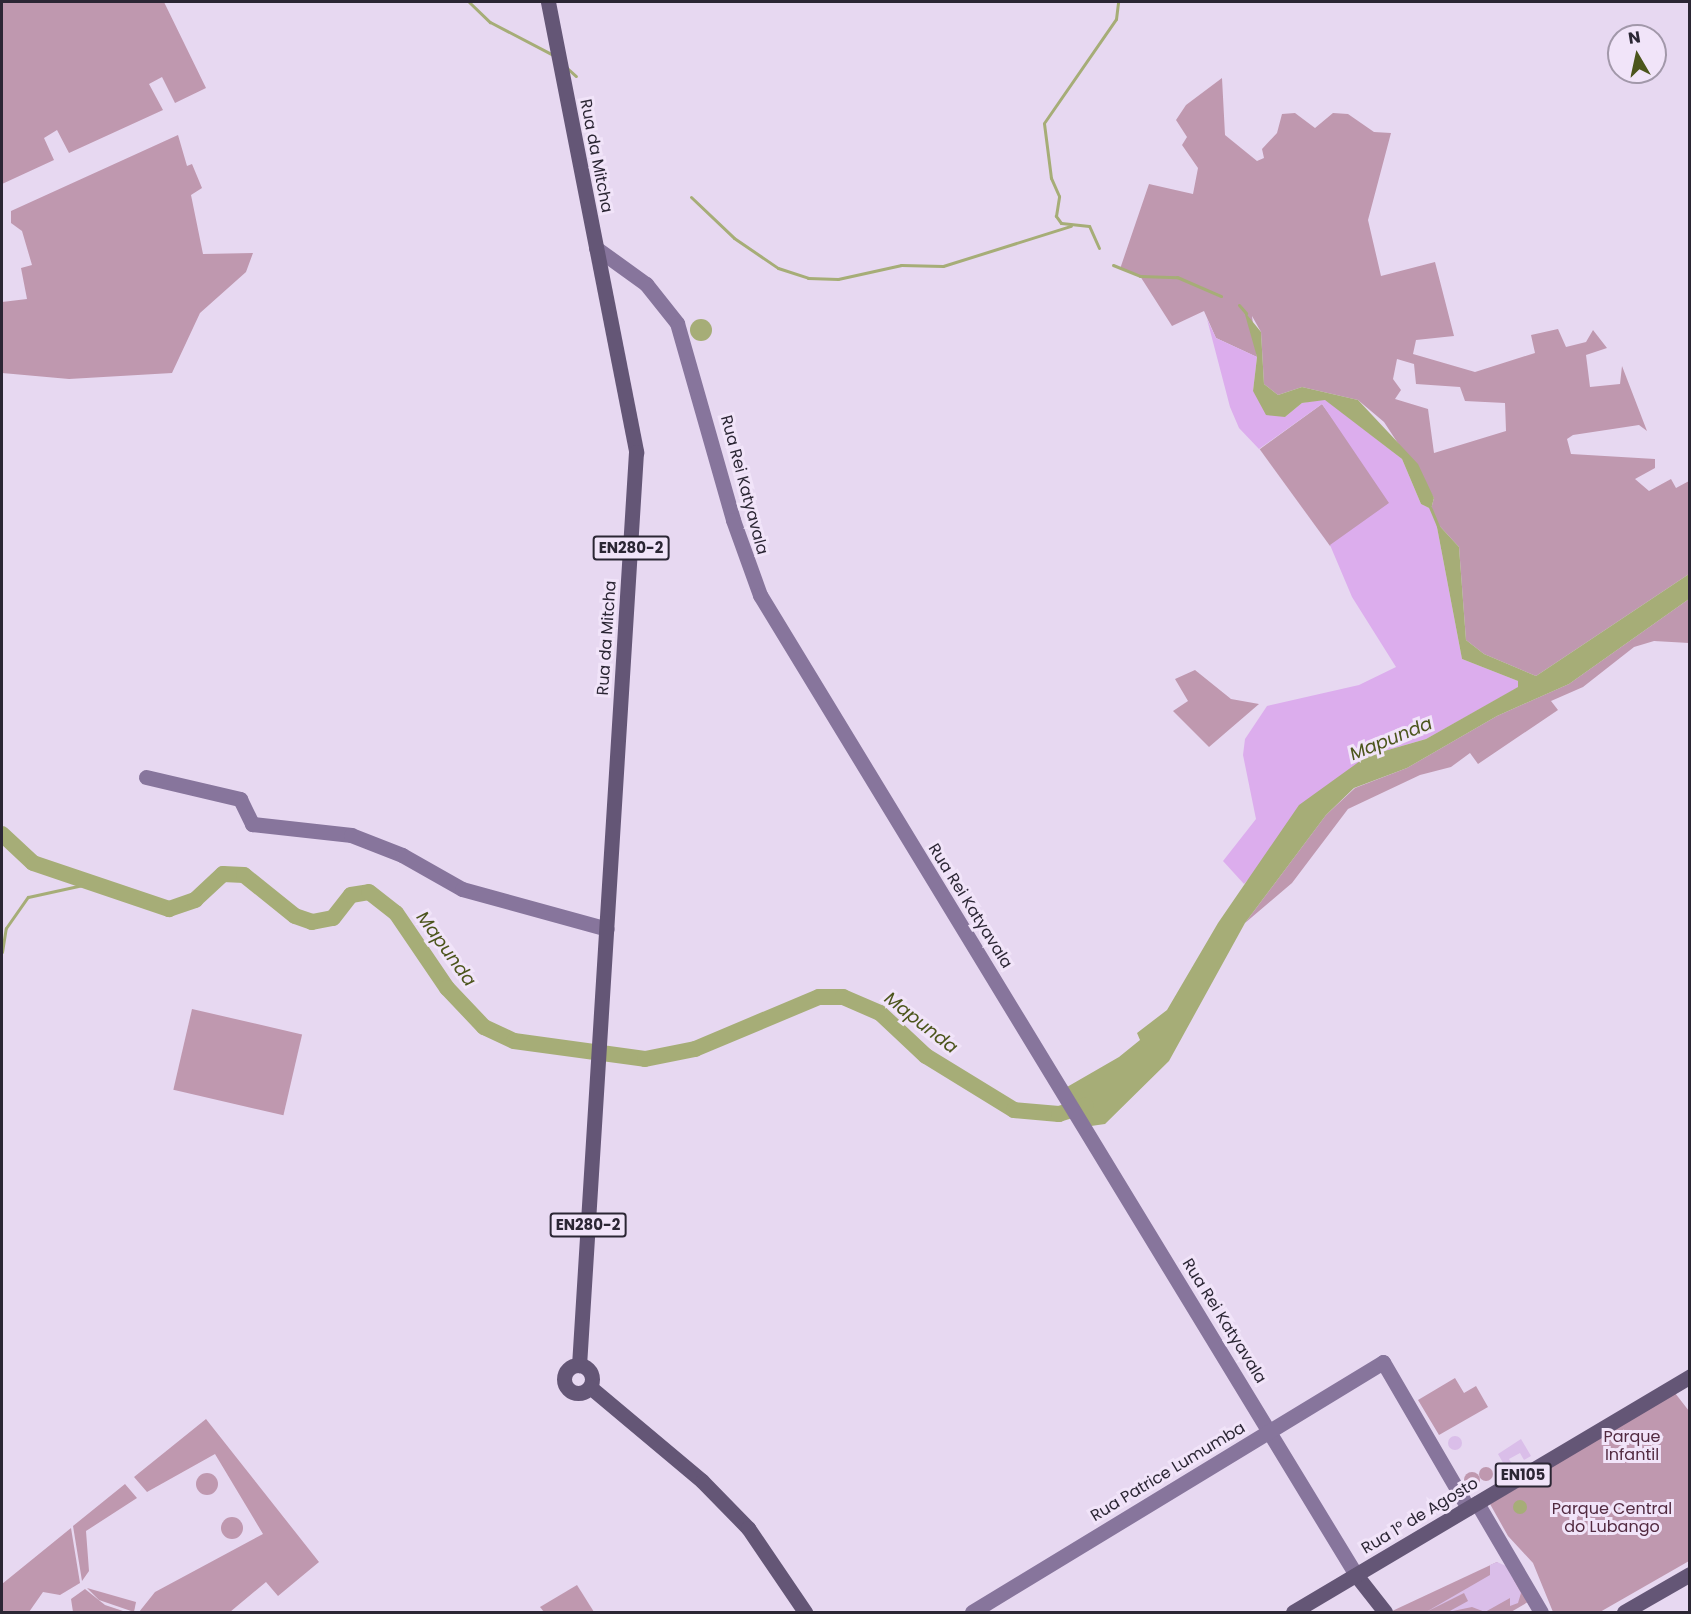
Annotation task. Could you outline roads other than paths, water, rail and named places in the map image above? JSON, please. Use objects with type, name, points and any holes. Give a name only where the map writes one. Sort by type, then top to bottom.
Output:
[{"type":"main road","name":"Rua da Mitcha","points":[[548,2],[636,452],[579,1365]]},
{"type":"main road","name":"Rua Rei Katyavala","points":[[596,248],[646,284],[677,323],[751,576],[1356,1575]]},
{"type":"main road","points":[[146,777],[240,799],[252,824],[351,835],[402,855],[462,889],[607,929]]},
{"type":"main road","name":"Rua Patrice Lumumba","points":[[972,1612],[1383,1362],[1473,1506]]},
{"type":"main road","points":[[579,1365],[591,1373],[590,1387],[574,1393],[564,1383],[566,1371],[579,1365]]},
{"type":"main road","name":"Rua 1º de Agosto","points":[[1293,1612],[1689,1376]]},
{"type":"main road","points":[[590,1387],[740,1520],[805,1612]]},
{"type":"main road","points":[[1473,1506],[1540,1612]]},
{"type":"main road","points":[[1624,1612],[1689,1574]]},
{"type":"main road","points":[[1356,1575],[1374,1612]]},
{"type":"main road","points":[[1356,1575],[1384,1612]]},
{"type":"waterway","points":[[469,2],[490,22],[553,55]]},
{"type":"waterway","points":[[1099,248],[1089,226],[1061,223],[1056,216],[1059,196],[1051,178],[1044,123],[1116,19],[1118,2]]},
{"type":"waterway","points":[[567,68],[576,76]]},
{"type":"waterway","points":[[691,197],[734,238],[778,268],[808,278],[838,279],[901,265],[943,266],[1071,226]]},
{"type":"waterway","points":[[1113,265],[1140,276],[1177,277],[1221,296]]},
{"type":"waterway","points":[[1239,305],[1246,313]]},
{"type":"waterway","points":[[1430,507],[1438,526]]},
{"type":"waterway","name":"Mapunda","points":[[2,834],[33,863],[169,909],[195,900],[223,874],[244,875],[295,916],[312,922],[333,918],[351,895],[369,892],[396,913],[447,988],[484,1027],[514,1041],[645,1059],[695,1049],[819,997],[843,997],[880,1013],[926,1056],[1014,1110],[1059,1114],[1086,1105]]},
{"type":"waterway","points":[[2,952],[6,928],[28,897],[96,882]]},
{"type":"park label","name":"Parque Infantil","points":[[1632,1446]]},
{"type":"park label","name":"Parque Central do Lubango","points":[[1612,1518]]}]
